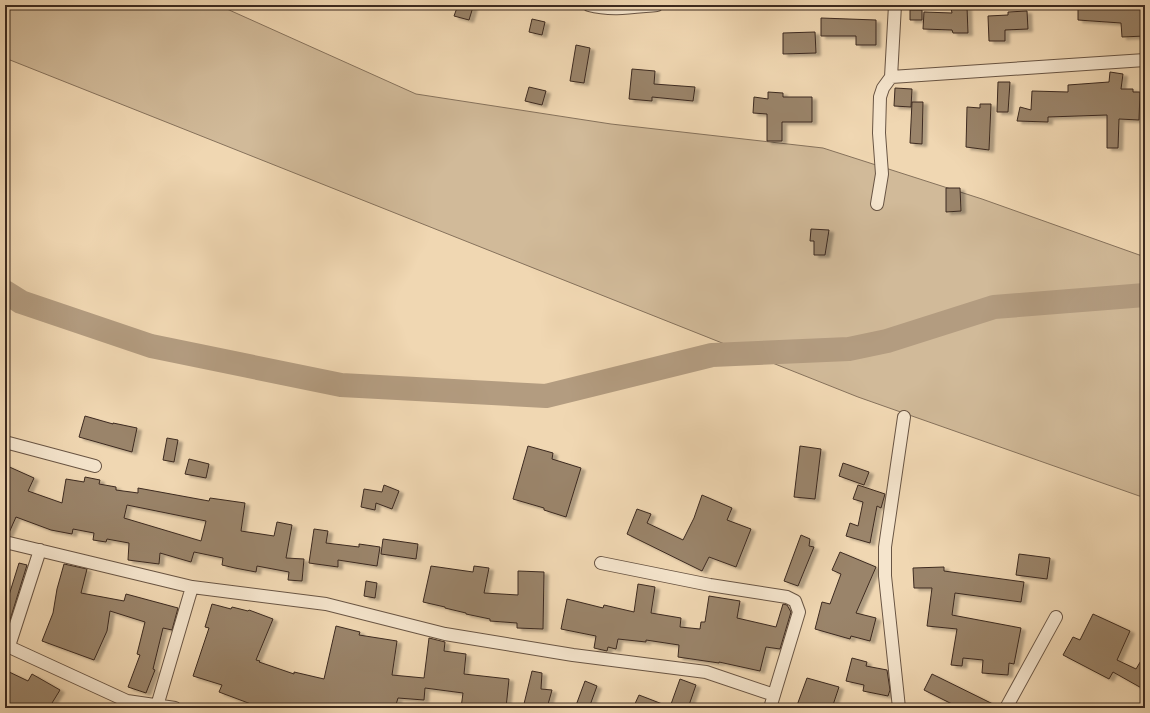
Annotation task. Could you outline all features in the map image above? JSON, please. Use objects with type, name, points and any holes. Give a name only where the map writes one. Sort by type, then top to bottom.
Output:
[{"type":"street","points":[[589,5],[600,8],[618,9],[657,5]]},
{"type":"street","points":[[877,204],[882,174],[879,133],[880,97],[883,88],[891,77],[895,5]]},
{"type":"street","points":[[891,77],[1145,60]]},
{"type":"street","points":[[899,708],[885,576],[885,547],[904,418]]},
{"type":"street","points":[[5,442],[95,466]]},
{"type":"street","points":[[5,542],[192,587],[326,604],[445,634],[573,655],[706,672],[774,695]]},
{"type":"street","points":[[40,550],[7,646],[108,694],[127,701],[175,708]]},
{"type":"street","points":[[601,563],[710,585],[787,597],[795,602],[799,612],[770,708]]},
{"type":"street","points":[[157,706],[192,587]]},
{"type":"street","points":[[1006,708],[1056,617]]},
{"type":"shaded area","points":[[5,5],[218,5],[416,94],[611,124],[823,148],[982,199],[1145,257],[1145,498],[858,397],[5,58]]},
{"type":"building","points":[[458,5],[473,7],[469,20],[454,16]]},
{"type":"building","points":[[1078,5],[1145,5],[1145,36],[1122,37],[1121,23],[1078,20]]},
{"type":"building","points":[[967,7],[968,33],[953,33],[952,30],[923,29],[924,12],[952,13],[951,8]]},
{"type":"building","points":[[910,10],[922,10],[922,20],[910,20]]},
{"type":"building","points":[[1027,11],[1028,29],[1005,30],[1005,41],[989,41],[988,16],[1008,15],[1008,12]]},
{"type":"building","points":[[821,18],[876,20],[876,45],[856,45],[856,36],[821,36]]},
{"type":"building","points":[[532,19],[545,22],[542,35],[529,32]]},
{"type":"building","points":[[815,32],[816,53],[783,54],[783,33]]},
{"type":"building","points":[[576,45],[590,48],[584,83],[570,81]]},
{"type":"building","points":[[632,69],[655,71],[654,84],[695,87],[693,101],[652,97],[652,101],[629,99]]},
{"type":"building","points":[[1110,72],[1123,74],[1121,89],[1133,89],[1133,92],[1140,92],[1139,120],[1119,119],[1118,148],[1107,148],[1107,115],[1048,117],[1048,122],[1017,121],[1020,107],[1031,110],[1032,91],[1068,92],[1068,85],[1109,82]]},
{"type":"building","points":[[998,82],[1010,82],[1008,112],[997,112]]},
{"type":"building","points":[[529,87],[546,91],[542,105],[525,101]]},
{"type":"building","points":[[895,88],[912,89],[911,107],[894,106]]},
{"type":"building","points":[[768,92],[783,93],[783,97],[812,97],[812,122],[782,122],[782,141],[767,141],[767,114],[753,113],[754,97],[768,99]]},
{"type":"building","points":[[912,102],[923,102],[922,144],[910,143]]},
{"type":"building","points":[[980,104],[991,104],[989,150],[966,147],[967,107],[980,108]]},
{"type":"building","points":[[946,188],[960,188],[961,211],[946,212]]},
{"type":"building","points":[[811,229],[829,230],[825,255],[814,255],[814,241],[810,241]]},
{"type":"building","points":[[85,416],[113,424],[137,428],[132,452],[79,437]]},
{"type":"building","points":[[167,438],[178,440],[174,462],[163,460]]},
{"type":"building","points":[[528,446],[553,453],[552,459],[581,468],[566,517],[544,510],[544,508],[513,499]]},
{"type":"building","points":[[800,446],[821,449],[815,499],[794,497]]},
{"type":"building","points":[[189,459],[209,464],[206,478],[185,474]]},
{"type":"building","points":[[843,463],[869,472],[864,485],[839,476]]},
{"type":"building","points":[[5,465],[34,478],[28,491],[62,503],[66,479],[84,482],[85,477],[100,480],[99,484],[116,487],[116,490],[138,493],[138,488],[209,501],[210,498],[245,503],[241,531],[274,536],[277,522],[292,525],[286,558],[304,559],[302,581],[288,580],[289,572],[257,566],[256,572],[235,568],[222,565],[223,558],[194,552],[191,562],[160,553],[159,564],[128,560],[129,543],[107,539],[106,542],[93,540],[94,533],[73,529],[72,534],[51,530],[16,517],[8,535],[5,535]],"holes":[[[127,505],[206,521],[201,541],[124,518]]]},
{"type":"building","points":[[384,485],[399,491],[392,509],[376,503],[375,510],[361,507],[364,489],[382,492]]},
{"type":"building","points":[[858,485],[885,494],[881,508],[877,506],[870,543],[846,536],[850,523],[858,526],[863,502],[853,499]]},
{"type":"building","points":[[702,495],[732,508],[727,520],[751,529],[736,567],[709,557],[702,571],[627,534],[637,509],[651,514],[647,523],[683,540],[694,518]]},
{"type":"building","points":[[314,529],[328,531],[326,543],[359,547],[359,544],[380,547],[377,566],[338,560],[338,567],[309,563]]},
{"type":"building","points":[[801,535],[810,539],[809,546],[814,547],[798,586],[784,581]]},
{"type":"building","points":[[383,539],[418,544],[416,559],[381,554]]},
{"type":"building","points":[[840,552],[876,567],[856,613],[876,618],[870,641],[851,636],[850,639],[815,629],[822,602],[830,604],[841,574],[832,570]]},
{"type":"building","points":[[1019,554],[1050,558],[1047,579],[1016,575]]},
{"type":"building","points":[[19,563],[27,565],[10,620],[5,618],[5,608]]},
{"type":"building","points":[[64,564],[87,569],[81,593],[124,601],[126,594],[178,608],[172,630],[163,628],[153,669],[155,670],[146,693],[128,687],[140,655],[137,654],[145,622],[110,611],[107,631],[94,660],[42,641],[53,613],[57,589]]},
{"type":"building","points":[[431,566],[473,572],[474,566],[489,568],[484,593],[518,595],[518,571],[544,572],[543,629],[517,628],[517,623],[490,621],[490,619],[423,602]]},
{"type":"building","points":[[944,567],[944,571],[1024,582],[1021,602],[955,593],[952,615],[1021,628],[1014,664],[1009,663],[1008,675],[982,673],[983,660],[963,658],[962,666],[951,665],[957,629],[927,626],[932,588],[914,588],[913,568]]},
{"type":"building","points":[[366,581],[377,583],[375,598],[364,596]]},
{"type":"building","points":[[638,584],[655,587],[651,613],[681,618],[680,627],[700,629],[701,622],[705,622],[709,596],[740,601],[737,618],[776,627],[783,604],[787,605],[791,612],[780,649],[766,647],[760,671],[719,662],[678,657],[679,645],[646,640],[646,642],[618,639],[616,649],[608,647],[607,651],[594,648],[596,636],[561,629],[567,599],[603,608],[604,605],[634,612]]},
{"type":"building","points":[[212,604],[231,609],[232,607],[249,610],[273,619],[256,660],[294,674],[294,672],[324,679],[336,626],[360,632],[359,635],[397,641],[392,675],[424,678],[429,638],[445,642],[444,651],[466,654],[464,674],[509,679],[506,708],[461,708],[463,693],[425,688],[424,700],[398,698],[395,708],[250,708],[251,704],[219,692],[222,685],[193,676],[209,628],[205,627]]},
{"type":"building","points":[[1093,614],[1130,631],[1117,660],[1136,669],[1145,654],[1145,690],[1113,672],[1109,679],[1063,655],[1073,637],[1080,640]]},
{"type":"building","points":[[852,658],[867,662],[866,666],[887,670],[890,690],[888,696],[863,691],[864,685],[846,681]]},
{"type":"building","points":[[5,670],[28,681],[32,674],[60,690],[49,708],[5,708]]},
{"type":"building","points":[[532,671],[542,673],[541,689],[552,690],[547,708],[523,708]]},
{"type":"building","points":[[932,674],[999,708],[960,708],[924,690]]},
{"type":"building","points":[[807,678],[839,687],[832,708],[796,708]]},
{"type":"building","points":[[680,679],[696,685],[688,708],[633,708],[639,695],[670,707]]},
{"type":"building","points":[[585,681],[597,686],[589,708],[575,708]]},
{"type":"waterway","points":[[5,292],[21,302],[151,346],[341,385],[546,396],[712,355],[849,349],[887,341],[994,307],[1145,295]]}]
